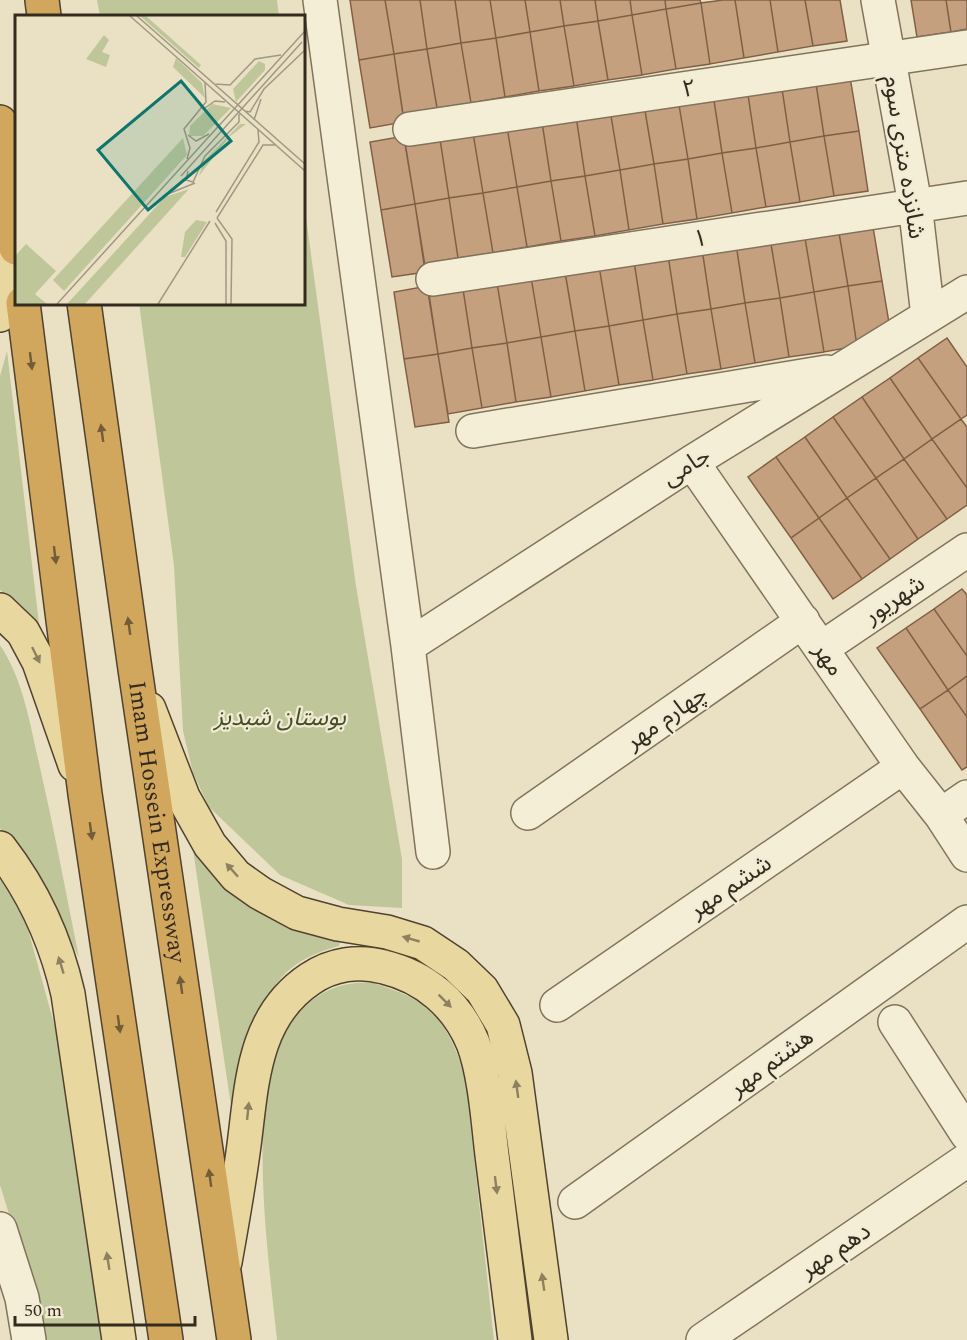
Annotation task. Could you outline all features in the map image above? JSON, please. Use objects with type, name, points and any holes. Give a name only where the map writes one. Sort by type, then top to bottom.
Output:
[{"type":"highway","points":[[42,0],[45,15]]},
{"type":"highway","points":[[0,122],[15,240]]},
{"type":"highway","points":[[23,304],[85,794],[166,1340]]},
{"type":"highway","name":"Imam Hossein Expressway","points":[[84,304],[135,669],[234,1340]]},
{"type":"main road","points":[[0,315],[15,252]]},
{"type":"main road","points":[[0,610],[23,632],[39,662],[85,794]]},
{"type":"main road","points":[[135,669],[166,758],[183,798],[210,845],[236,876],[260,893],[297,913],[338,924],[387,932],[423,943],[456,965],[482,990],[503,1025],[514,1073],[551,1340]]},
{"type":"main road","points":[[0,848],[37,905],[62,967],[68,994],[119,1340]]},
{"type":"main road","points":[[224,1272],[253,1073],[267,1029],[279,1008],[295,988],[320,972],[344,964],[363,963],[383,966],[405,974],[441,996],[453,1008],[474,1045],[489,1125],[515,1340]]},
{"type":"street","points":[[320,0],[408,646],[433,852]]},
{"type":"street","name":"شانزده متری سوم","points":[[878,0],[915,204],[928,316]]},
{"type":"street","name":"۲","points":[[410,129],[967,47]]},
{"type":"street","name":"۱","points":[[433,279],[915,204],[967,198]]},
{"type":"street","name":"جامی","points":[[408,646],[692,462],[928,316],[964,298]]},
{"type":"street","points":[[473,431],[842,369]]},
{"type":"street","name":"مهر","points":[[692,462],[903,767],[954,806],[967,855]]},
{"type":"street","name":"شهریور","points":[[822,648],[967,550]]},
{"type":"street","name":"چهارم مهر","points":[[528,813],[803,621]]},
{"type":"street","name":"ششم مهر","points":[[557,1005],[903,767]]},
{"type":"street","name":"هشتم مهر","points":[[575,1202],[967,922]]},
{"type":"street","points":[[895,1022],[967,1134]]},
{"type":"street","name":"دهم مهر","points":[[703,1340],[967,1160]]},
{"type":"street","points":[[0,1229],[11,1305],[29,1340]]},
{"type":"green space","points":[[97,0],[277,0],[279,15],[100,15]]},
{"type":"green space","name":"بوستان شبدیز","points":[[304,202],[356,586],[402,859],[402,908],[349,905],[280,875],[209,807],[193,773],[183,731],[174,566],[139,304],[304,304]]},
{"type":"green space","points":[[7,351],[40,632],[17,604],[0,590],[0,376]]},
{"type":"green space","points":[[0,645],[15,672],[29,717],[79,958],[53,903],[0,828]]},
{"type":"green space","points":[[193,850],[200,851],[281,922],[310,935],[340,941],[339,946],[305,959],[293,967],[282,976],[274,988],[259,1016],[249,1043],[237,1078],[231,1106]]},
{"type":"green space","points":[[0,874],[21,904],[58,1038],[108,1340],[45,1340],[0,1185]]},
{"type":"green space","points":[[373,983],[409,997],[433,1014],[450,1038],[465,1074],[494,1340],[277,1340],[265,1225],[263,1181],[266,1096],[273,1059],[290,1022],[313,1000],[340,986]]},
{"type":"building","points":[[350,0],[385,0],[394,54],[359,60]]},
{"type":"building","points":[[385,0],[420,0],[427,49],[394,54]]},
{"type":"building","points":[[420,0],[455,0],[461,43],[427,49]]},
{"type":"building","points":[[455,0],[490,0],[496,38],[461,43]]},
{"type":"building","points":[[490,0],[525,0],[530,32],[496,38]]},
{"type":"building","points":[[525,0],[560,0],[564,26],[530,32]]},
{"type":"building","points":[[560,0],[595,0],[598,21],[564,26]]},
{"type":"building","points":[[595,0],[630,0],[632,15],[598,21]]},
{"type":"building","points":[[630,0],[665,0],[666,9],[632,15]]},
{"type":"building","points":[[665,0],[700,0],[701,3],[666,9]]},
{"type":"building","points":[[735,0],[744,58],[710,64],[701,3]]},
{"type":"building","points":[[735,0],[770,0],[778,52],[744,58]]},
{"type":"building","points":[[770,0],[805,0],[813,46],[778,52]]},
{"type":"building","points":[[805,0],[840,0],[847,41],[813,46]]},
{"type":"building","points":[[911,0],[946,0],[951,32],[917,37]]},
{"type":"building","points":[[946,0],[967,0],[967,29],[951,32]]},
{"type":"building","points":[[701,3],[710,64],[676,69],[666,9]]},
{"type":"building","points":[[666,9],[676,69],[642,75],[632,15]]},
{"type":"building","points":[[632,15],[642,75],[608,80],[598,21]]},
{"type":"building","points":[[598,21],[608,80],[574,86],[564,26]]},
{"type":"building","points":[[564,26],[574,86],[539,91],[530,32]]},
{"type":"building","points":[[530,32],[539,91],[505,97],[496,38]]},
{"type":"building","points":[[496,38],[505,97],[471,103],[461,43]]},
{"type":"building","points":[[461,43],[471,103],[437,108],[427,49]]},
{"type":"building","points":[[427,49],[437,108],[403,114],[394,54]]},
{"type":"building","points":[[394,54],[404,122],[370,128],[359,60]]},
{"type":"building","points":[[849,71],[859,131],[824,136],[815,77]]},
{"type":"building","points":[[815,77],[824,136],[790,142],[781,82]]},
{"type":"building","points":[[781,82],[790,142],[756,148],[747,88]]},
{"type":"building","points":[[747,88],[756,148],[722,153],[713,94]]},
{"type":"building","points":[[713,94],[722,153],[688,159],[678,99]]},
{"type":"building","points":[[678,99],[688,159],[654,164],[644,105]]},
{"type":"building","points":[[644,105],[654,164],[620,170],[610,110]]},
{"type":"building","points":[[610,110],[620,170],[585,176],[576,116]]},
{"type":"building","points":[[576,116],[585,176],[551,181],[542,122]]},
{"type":"building","points":[[542,122],[551,181],[517,187],[507,127]]},
{"type":"building","points":[[507,127],[517,187],[483,193],[473,133]]},
{"type":"building","points":[[859,131],[868,191],[834,196],[824,136]]},
{"type":"building","points":[[473,133],[483,193],[449,198],[440,139]]},
{"type":"building","points":[[404,136],[415,204],[381,210],[370,142]]},
{"type":"building","points":[[824,136],[834,196],[800,202],[790,142]]},
{"type":"building","points":[[440,139],[449,198],[415,204],[405,144]]},
{"type":"building","points":[[790,142],[800,202],[766,207],[756,148]]},
{"type":"building","points":[[756,148],[766,207],[732,213],[722,153]]},
{"type":"building","points":[[722,153],[732,213],[697,219],[688,159]]},
{"type":"building","points":[[688,159],[697,219],[663,224],[654,164]]},
{"type":"building","points":[[654,164],[663,224],[629,230],[620,170]]},
{"type":"building","points":[[620,170],[629,230],[595,236],[585,176]]},
{"type":"building","points":[[585,176],[595,236],[561,241],[551,181]]},
{"type":"building","points":[[551,181],[561,241],[527,247],[517,187]]},
{"type":"building","points":[[517,187],[527,247],[493,253],[483,193]]},
{"type":"building","points":[[483,193],[493,253],[458,258],[449,198]]},
{"type":"building","points":[[449,198],[458,258],[424,264],[415,204]]},
{"type":"building","points":[[415,204],[426,272],[392,277],[381,210]]},
{"type":"building","points":[[872,221],[882,281],[848,286],[838,227]]},
{"type":"building","points":[[838,227],[848,286],[814,292],[804,232]]},
{"type":"building","points":[[804,232],[814,292],[780,298],[770,238]]},
{"type":"building","points":[[770,238],[780,298],[745,303],[736,244]]},
{"type":"building","points":[[736,244],[745,303],[711,309],[702,249]]},
{"type":"building","points":[[702,249],[711,309],[677,314],[668,255]]},
{"type":"building","points":[[668,255],[677,314],[643,320],[634,261]]},
{"type":"building","points":[[634,261],[643,320],[609,326],[599,266]]},
{"type":"building","points":[[599,266],[609,326],[575,331],[565,272]]},
{"type":"building","points":[[565,272],[575,331],[541,337],[531,277]]},
{"type":"building","points":[[531,277],[541,337],[507,343],[497,283]]},
{"type":"building","points":[[882,281],[889,323],[857,346],[848,286]]},
{"type":"building","points":[[497,283],[507,343],[472,348],[463,289]]},
{"type":"building","points":[[427,286],[438,354],[404,359],[394,292]]},
{"type":"building","points":[[848,286],[857,346],[824,352],[814,292]]},
{"type":"building","points":[[463,289],[472,348],[438,354],[429,294]]},
{"type":"building","points":[[814,292],[824,352],[789,357],[780,298]]},
{"type":"building","points":[[780,298],[789,357],[755,363],[745,303]]},
{"type":"building","points":[[745,303],[755,363],[721,369],[711,309]]},
{"type":"building","points":[[711,309],[721,369],[687,374],[677,314]]},
{"type":"building","points":[[677,314],[687,374],[653,380],[643,320]]},
{"type":"building","points":[[643,320],[653,380],[619,385],[609,326]]},
{"type":"building","points":[[609,326],[619,385],[585,391],[575,331]]},
{"type":"building","points":[[575,331],[585,391],[551,397],[541,337]]},
{"type":"building","points":[[541,337],[551,397],[516,402],[507,343]]},
{"type":"building","points":[[947,338],[967,367],[967,415],[961,419],[918,358]]},
{"type":"building","points":[[507,343],[516,402],[482,408],[472,348]]},
{"type":"building","points":[[472,348],[482,408],[448,414],[438,354]]},
{"type":"building","points":[[438,354],[449,422],[415,427],[404,359]]},
{"type":"building","points":[[918,358],[961,419],[932,439],[890,378]]},
{"type":"building","points":[[890,378],[932,439],[904,459],[862,397]]},
{"type":"building","points":[[862,397],[904,459],[876,478],[833,417]]},
{"type":"building","points":[[833,417],[876,478],[847,498],[805,437]]},
{"type":"building","points":[[961,419],[967,427],[967,488],[932,439]]},
{"type":"building","points":[[805,437],[847,498],[819,518],[776,457]]},
{"type":"building","points":[[932,439],[967,488],[967,505],[947,519],[904,459]]},
{"type":"building","points":[[776,457],[819,518],[791,538],[748,477]]},
{"type":"building","points":[[904,459],[947,519],[918,539],[876,478]]},
{"type":"building","points":[[876,478],[918,539],[890,559],[847,498]]},
{"type":"building","points":[[847,498],[890,559],[862,579],[819,518]]},
{"type":"building","points":[[819,518],[862,579],[833,599],[791,538]]},
{"type":"building","points":[[962,589],[967,595],[967,656],[934,609]]},
{"type":"building","points":[[934,609],[967,656],[967,676],[948,690],[906,628]]},
{"type":"building","points":[[906,628],[948,690],[920,709],[877,648]]},
{"type":"building","points":[[967,676],[967,717],[948,690]]},
{"type":"building","points":[[948,690],[967,717],[967,767],[962,770],[920,709]]}]
